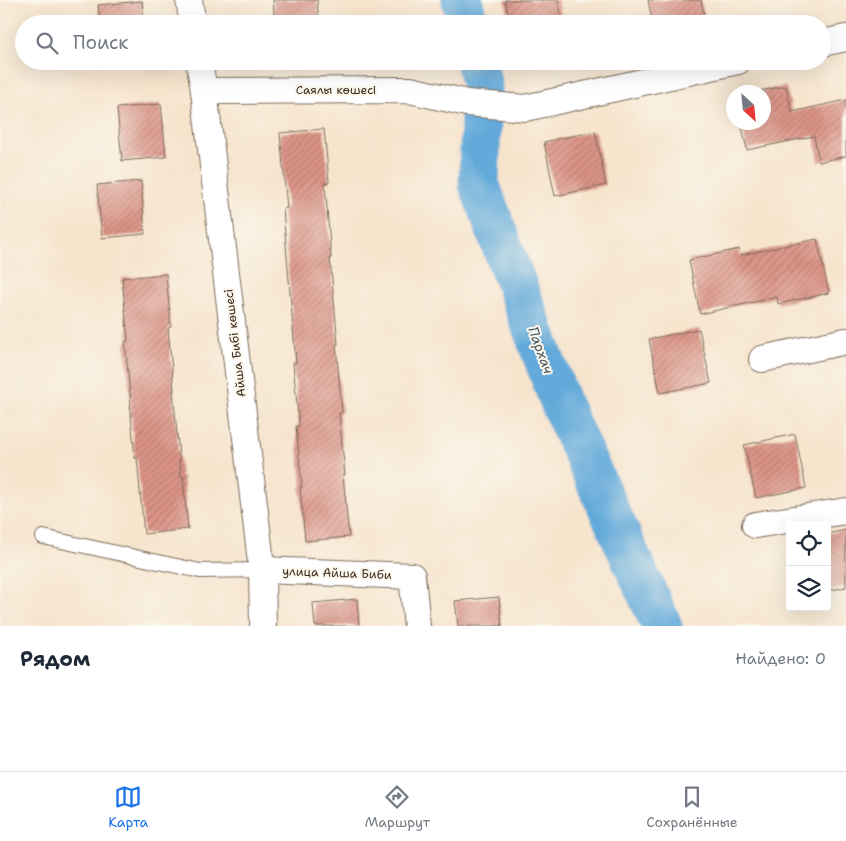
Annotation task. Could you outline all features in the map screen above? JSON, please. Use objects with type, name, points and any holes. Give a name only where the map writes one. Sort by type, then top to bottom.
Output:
[{"type":"street","points":[[189,0],[192,15]]},
{"type":"street","points":[[831,41],[846,38]]},
{"type":"street","name":"Айша Бибі көшесі","points":[[200,70],[262,570],[263,626]]},
{"type":"street","name":"Саялы көшесі","points":[[204,91],[410,90],[467,103],[525,108],[697,70]]},
{"type":"street","points":[[762,359],[846,341]]},
{"type":"street","points":[[756,525],[846,511]]},
{"type":"street","name":"улица Айша Биби","points":[[262,570],[412,576],[417,626]]},
{"type":"lane","points":[[43,537],[200,570],[262,570]]},
{"type":"building","points":[[273,0],[317,0],[318,15],[274,15]]},
{"type":"building","points":[[505,0],[558,0],[561,15],[508,15]]},
{"type":"building","points":[[648,0],[701,0],[704,15],[651,15]]},
{"type":"building","points":[[142,1],[143,15],[99,15],[98,5]]},
{"type":"building","points":[[786,86],[792,112],[846,100],[846,156],[819,162],[814,136],[747,150],[743,130],[771,130],[771,89]]},
{"type":"building","points":[[161,104],[166,157],[122,161],[117,108]]},
{"type":"building","points":[[324,129],[329,182],[325,183],[342,412],[339,413],[349,537],[305,541],[296,426],[299,426],[293,363],[296,363],[283,209],[287,208],[280,133]]},
{"type":"building","points":[[595,131],[606,185],[555,196],[544,142]]},
{"type":"building","points":[[141,181],[145,234],[102,238],[97,185]]},
{"type":"building","points":[[817,239],[829,293],[778,304],[777,297],[700,314],[689,260],[739,249],[741,255]]},
{"type":"building","points":[[166,274],[171,327],[168,328],[173,391],[188,529],[144,534],[130,405],[125,342],[128,341],[122,278]]},
{"type":"building","points":[[699,329],[711,383],[660,393],[649,339]]},
{"type":"building","points":[[795,434],[806,488],[756,498],[744,445]]},
{"type":"building","points":[[846,530],[846,587],[831,590],[831,566],[831,533]]},
{"type":"building","points":[[499,597],[502,626],[458,626],[455,601]]},
{"type":"building","points":[[357,599],[359,626],[315,626],[313,603]]},
{"type":"waterway","name":"Пархач","points":[[462,0],[466,15]]},
{"type":"waterway","name":"Пархач","points":[[478,70],[482,86],[479,184],[562,407],[662,626]]}]
